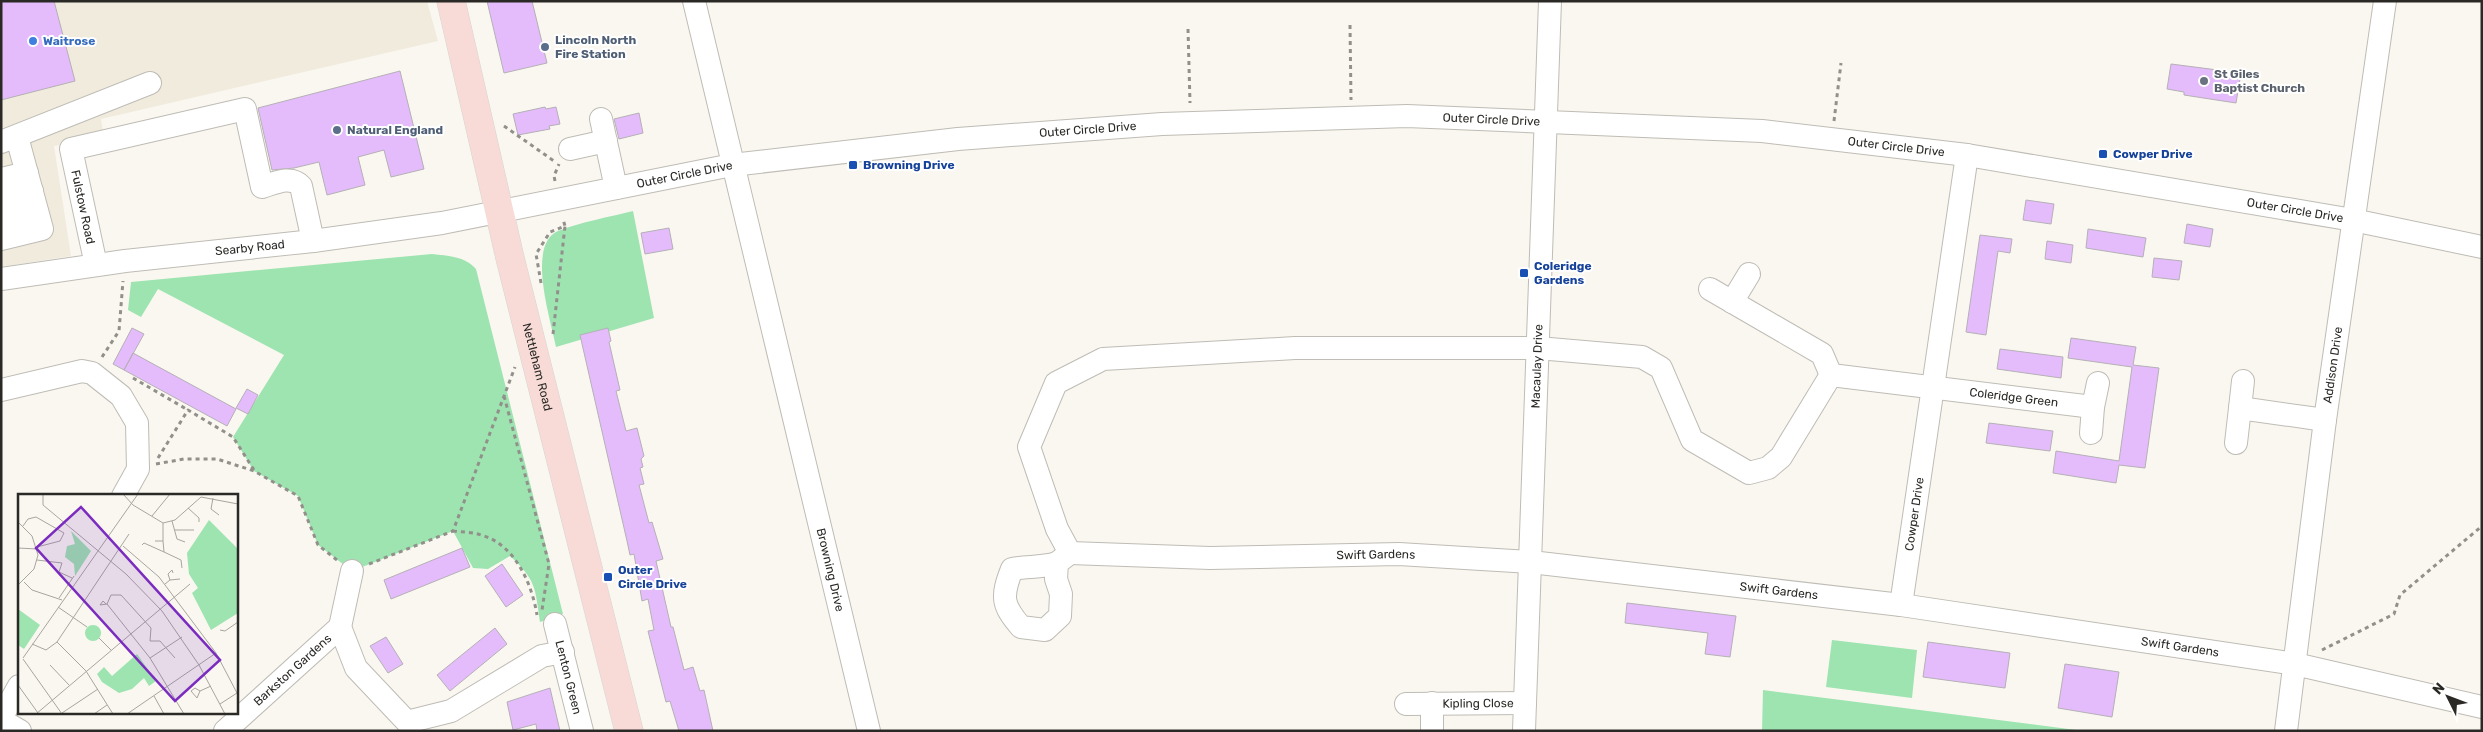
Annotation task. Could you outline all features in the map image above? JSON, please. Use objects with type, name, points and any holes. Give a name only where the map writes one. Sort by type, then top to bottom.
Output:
[{"type":"main road","name":"Nettleham Road","points":[[451,1],[499,211],[543,346],[546,397],[628,731]]},
{"type":"street","name":"Browning Drive","points":[[694,1],[869,731]]},
{"type":"street","name":"Macaulay Drive","points":[[1524,731],[1550,1]]},
{"type":"street","name":"Addison Drive","points":[[2286,731],[2325,420],[2385,1]]},
{"type":"street","points":[[1,255],[45,244],[34,201],[9,139],[150,83]]},
{"type":"street","name":"Fulstow Road","points":[[96,265],[71,149],[244,109],[262,187],[290,180],[296,181],[301,186],[313,241]]},
{"type":"street","name":"Outer Circle Drive","points":[[499,211],[732,165],[958,138],[1190,122],[1406,116],[1762,130],[1968,155],[2353,220],[2482,248]]},
{"type":"street","points":[[600,119],[616,188]]},
{"type":"street","points":[[570,149],[606,141]]},
{"type":"street","name":"Cowper Drive","points":[[1901,604],[1968,155]]},
{"type":"street","points":[[1,179],[34,201]]},
{"type":"street","points":[[1,199],[34,201]]},
{"type":"street","points":[[1,221],[34,201]]},
{"type":"street","points":[[1,239],[34,201]]},
{"type":"street","name":"Searby Road","points":[[1,279],[125,260],[313,241],[442,223],[499,211]]},
{"type":"street","points":[[1732,302],[1749,274]]},
{"type":"street","points":[[1538,348],[1642,357],[1661,368],[1692,440],[1749,473],[1768,468],[1781,457],[1831,375],[1822,354],[1710,289]]},
{"type":"street","name":"Swift Gardens","points":[[1538,348],[1295,348],[1103,359],[1056,383],[1029,447],[1057,529],[1063,558],[1210,558],[1398,554],[1531,562],[1901,604],[2295,664],[2482,707]]},
{"type":"street","points":[[1,390],[82,371],[92,372],[121,396],[137,423],[138,469],[124,494]]},
{"type":"street","name":"Coleridge Green","points":[[1831,375],[2093,407]]},
{"type":"street","points":[[2236,443],[2244,381]]},
{"type":"street","points":[[2090,434],[2098,383]]},
{"type":"street","points":[[2240,408],[2325,420]]},
{"type":"street","points":[[340,627],[352,571]]},
{"type":"street","name":"Lenton Green","points":[[545,621],[562,652],[582,731]]},
{"type":"street","name":"Barkston Gardens","points":[[225,731],[340,627],[356,668],[406,726],[451,712],[542,656],[562,652]]},
{"type":"street","points":[[18,688],[1,719],[20,731]]},
{"type":"street","name":"Kipling Close","points":[[1406,704],[1525,703]]},
{"type":"street","name":"Kipling Close","points":[[1432,704],[1432,731]]},
{"type":"path","points":[[1350,25],[1351,118]]},
{"type":"path","points":[[1188,29],[1190,122]]},
{"type":"path","points":[[1832,139],[1841,63]]},
{"type":"path","points":[[454,531],[514,367],[543,346],[564,226]]},
{"type":"path","points":[[92,372],[120,332],[125,260]]},
{"type":"path","points":[[124,374],[233,437],[254,471]]},
{"type":"path","points":[[504,395],[549,564],[545,621]]},
{"type":"path","points":[[188,410],[154,465],[184,459],[217,459],[254,471],[298,496],[318,545],[352,571],[454,531],[482,535],[501,546],[520,566],[545,621]]},
{"type":"path","points":[[2295,664],[2394,614],[2400,595],[2482,526]]},
{"type":"shaded area","points":[[1,1],[427,1],[438,41],[101,119],[104,137],[54,146],[71,256],[1,267]]},
{"type":"green space","points":[[633,211],[654,318],[556,347],[543,284],[543,251],[549,239],[558,231],[567,228]]},
{"type":"green space","points":[[432,254],[450,256],[467,261],[476,269],[563,614],[540,622],[533,585],[519,564],[510,556],[488,569],[473,568],[453,531],[352,571],[318,545],[298,496],[254,471],[233,437],[284,355],[158,289],[141,317],[128,310],[131,282]]},
{"type":"green space","points":[[1832,640],[1917,650],[1912,698],[1826,687]]},
{"type":"green space","points":[[1763,690],[2084,731],[1762,731]]},
{"type":"building","name":"Waitrose","points":[[1,1],[54,1],[75,81],[1,100]]},
{"type":"building","points":[[487,1],[532,1],[547,63],[504,73]]},
{"type":"building","name":"St Giles Baptist Church","points":[[2171,64],[2241,73],[2236,103],[2184,95],[2184,92],[2167,89]]},
{"type":"building","name":"Natural England","points":[[400,71],[424,169],[391,177],[384,150],[358,157],[365,185],[327,195],[319,162],[294,168],[272,170],[258,108]]},
{"type":"building","points":[[545,107],[546,109],[556,107],[560,124],[549,126],[550,129],[518,135],[513,114]]},
{"type":"building","points":[[639,113],[643,133],[619,139],[614,119]]},
{"type":"building","points":[[2026,200],[2054,204],[2051,224],[2023,220]]},
{"type":"building","points":[[2187,224],[2213,229],[2210,247],[2184,243]]},
{"type":"building","points":[[669,228],[673,249],[645,254],[641,233]]},
{"type":"building","points":[[2088,229],[2146,238],[2143,257],[2086,248]]},
{"type":"building","points":[[1980,235],[2012,239],[2010,253],[1998,251],[1986,335],[1966,332]]},
{"type":"building","points":[[2047,241],[2073,245],[2071,263],[2045,259]]},
{"type":"building","points":[[2154,258],[2182,261],[2179,280],[2152,277]]},
{"type":"building","points":[[132,328],[144,334],[124,370],[113,364]]},
{"type":"building","points":[[608,328],[611,341],[609,342],[620,390],[616,391],[626,431],[637,428],[644,456],[641,459],[643,467],[640,468],[644,484],[639,485],[649,523],[652,522],[663,559],[656,561],[671,627],[673,627],[684,670],[693,667],[700,691],[704,690],[713,731],[679,731],[670,701],[666,702],[648,631],[654,630],[648,599],[642,601],[634,554],[630,555],[580,335]]},
{"type":"building","points":[[2071,338],[2136,347],[2133,365],[2159,368],[2145,468],[2119,465],[2116,483],[2053,473],[2056,451],[2119,461],[2132,367],[2068,358]]},
{"type":"building","points":[[2000,349],[2063,357],[2061,378],[1997,369]]},
{"type":"building","points":[[133,353],[236,409],[227,426],[124,370]]},
{"type":"building","points":[[247,389],[258,395],[248,414],[236,408]]},
{"type":"building","points":[[1989,423],[2053,431],[2050,451],[1986,443]]},
{"type":"building","points":[[462,548],[470,567],[391,599],[384,580]]},
{"type":"building","points":[[502,564],[523,595],[506,607],[485,576]]},
{"type":"building","points":[[1627,603],[1736,616],[1730,657],[1705,654],[1708,633],[1625,623]]},
{"type":"building","points":[[495,628],[507,644],[450,691],[437,675]]},
{"type":"building","points":[[386,637],[403,664],[388,673],[370,646]]},
{"type":"building","points":[[1928,642],[2010,653],[2005,688],[1923,677]]},
{"type":"building","points":[[2065,664],[2119,672],[2112,717],[2058,708]]},
{"type":"building","points":[[550,688],[560,731],[537,731],[536,724],[513,730],[507,702]]},
{"type":"place","name":"Waitrose","points":[[33,41]]},
{"type":"place","name":"Lincoln North Fire Station","points":[[545,47]]},
{"type":"place","name":"St Giles Baptist Church","points":[[2204,81]]},
{"type":"place","name":"Natural England","points":[[337,130]]},
{"type":"place","name":"Cowper Drive","points":[[2103,154]]},
{"type":"place","name":"Browning Drive","points":[[853,165]]},
{"type":"place","name":"Coleridge Gardens","points":[[1524,273]]},
{"type":"place","name":"Outer Circle Drive","points":[[608,577]]}]
